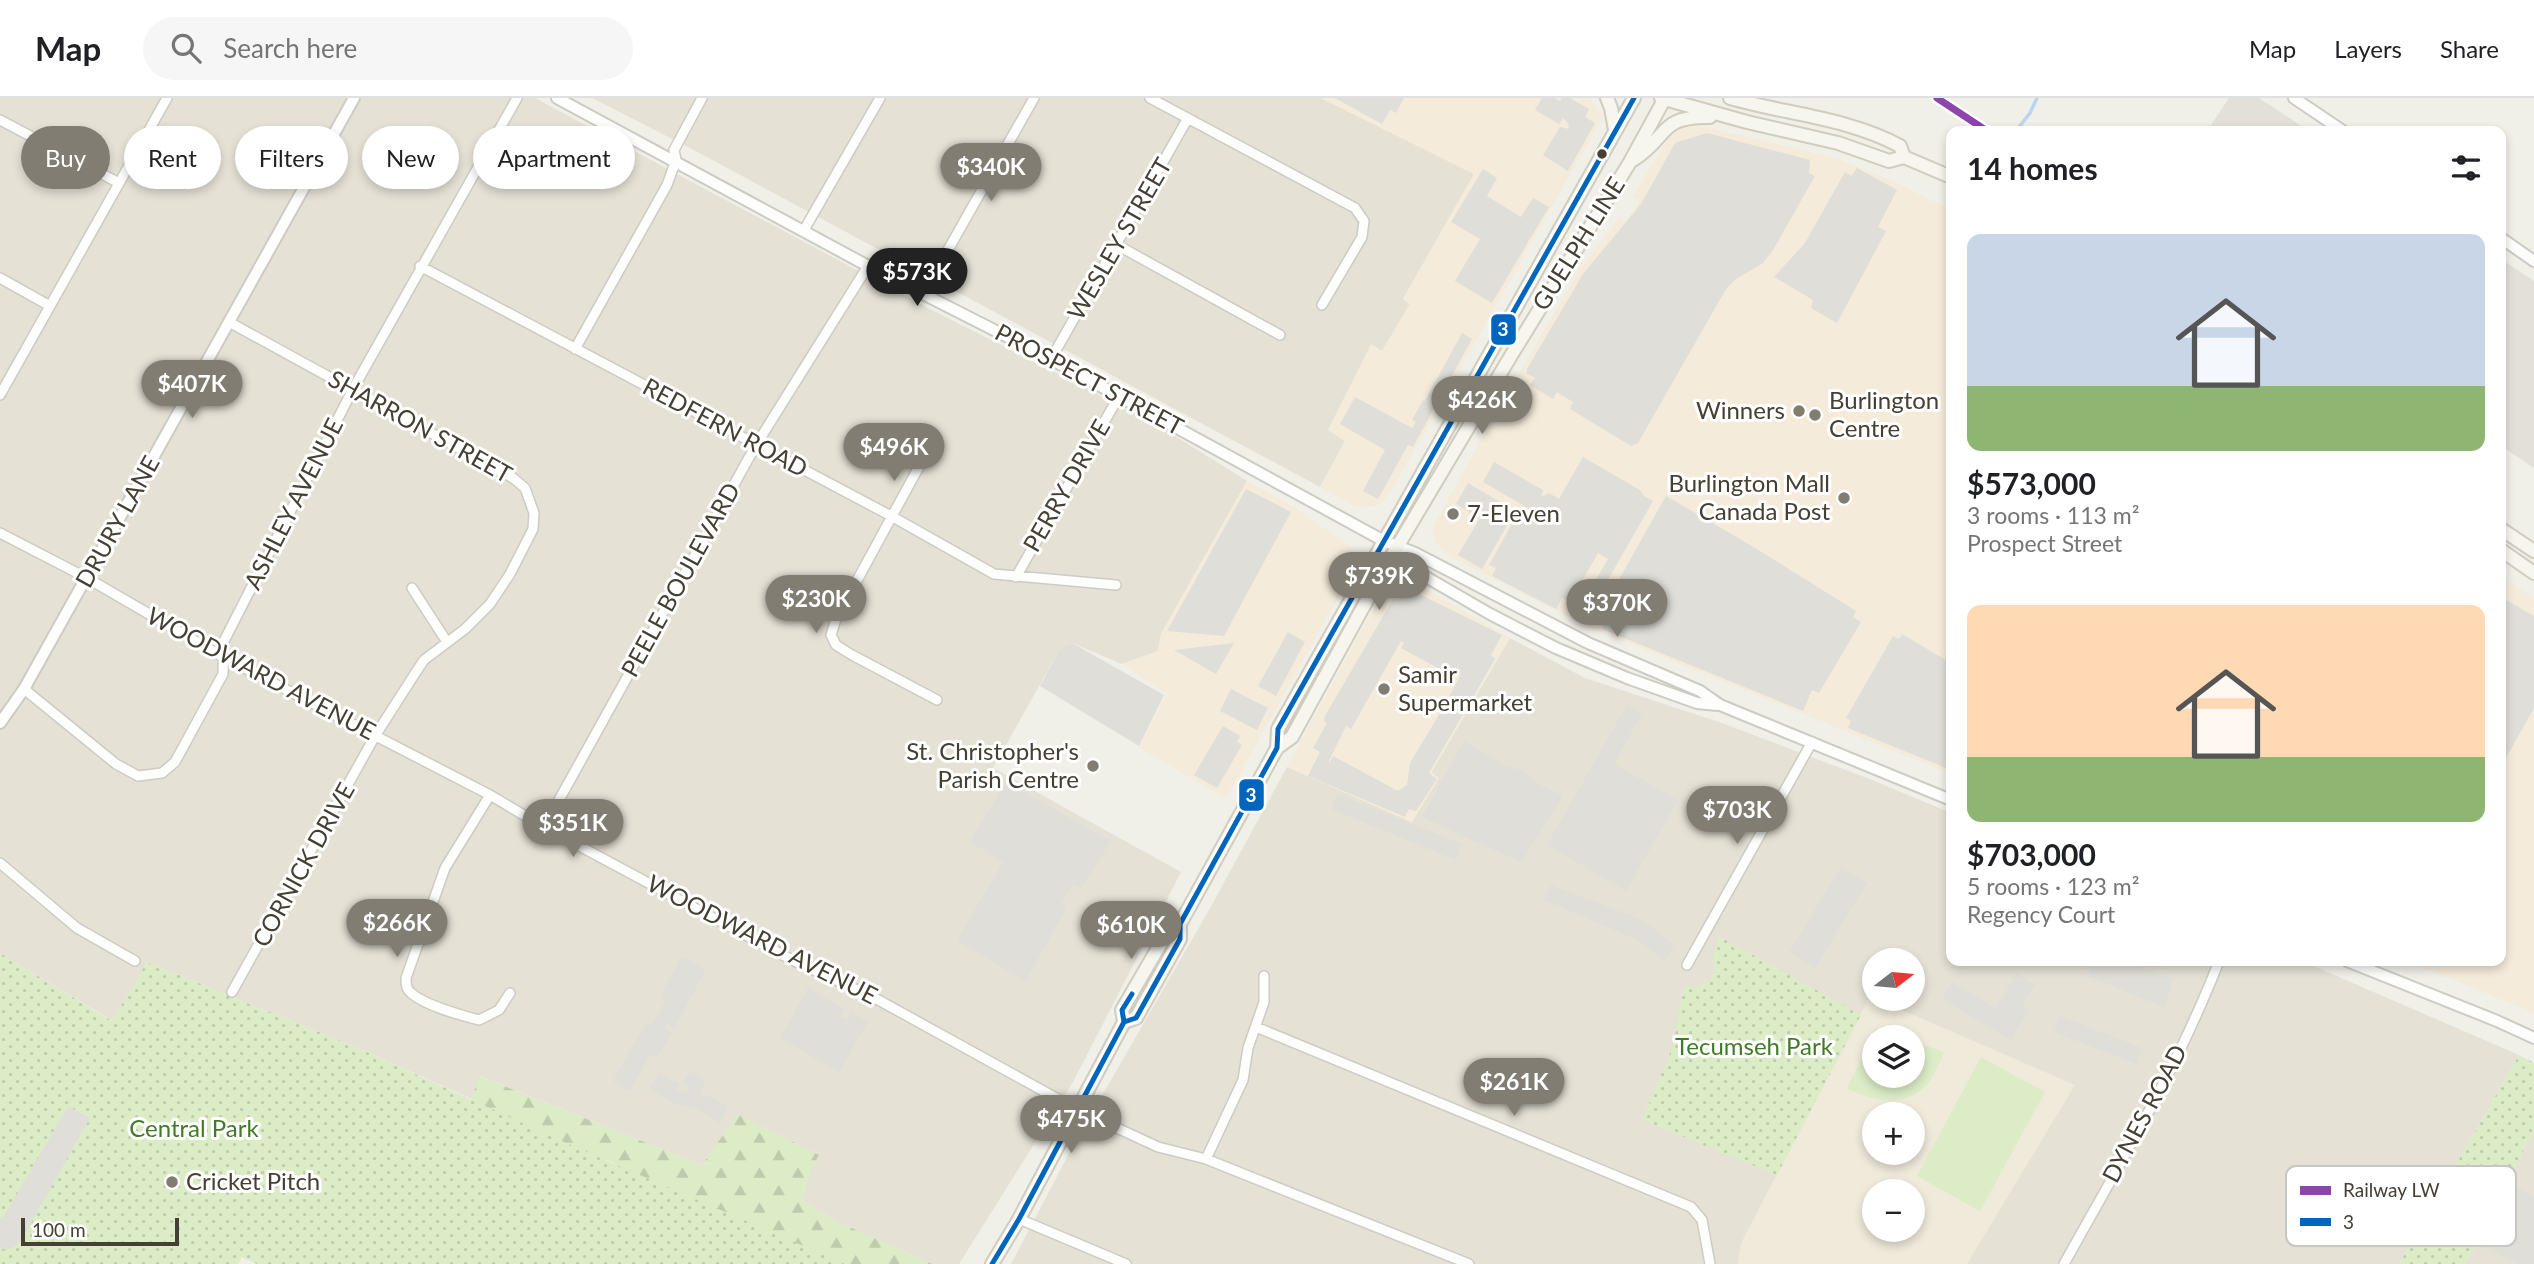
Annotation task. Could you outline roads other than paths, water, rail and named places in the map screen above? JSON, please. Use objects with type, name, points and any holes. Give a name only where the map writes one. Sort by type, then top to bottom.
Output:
[{"type":"main road","points":[[1607,98],[1615,130]]},
{"type":"main road","name":"GUELPH LINE","points":[[992,1264],[1124,1021],[1122,1010],[1169,929],[1180,924],[1277,748],[1279,729],[1634,98]]},
{"type":"main road","points":[[1663,98],[1838,143],[1889,161],[1904,157],[1946,175]]},
{"type":"main road","name":"GUELPH LINE","points":[[1277,748],[1292,737],[1396,547],[1630,162],[1663,98]]},
{"type":"main road","points":[[1730,98],[1818,118],[1892,141],[1900,146],[1904,157]]},
{"type":"main road","points":[[1770,98],[1781,110]]},
{"type":"main road","points":[[1630,162],[1647,151],[1674,121],[1722,115]]},
{"type":"main road","points":[[2506,532],[2534,551]]},
{"type":"main road","points":[[2506,553],[2534,573]]},
{"type":"street","points":[[0,395],[167,98]]},
{"type":"street","name":"DRURY LANE","points":[[0,723],[24,689],[87,578],[354,98]]},
{"type":"street","name":"ASHLEY AVENUE","points":[[24,689],[116,764],[138,776],[162,773],[175,762],[223,674],[224,641],[353,390],[420,266],[517,98]]},
{"type":"street","name":"PROSPECT STREET","points":[[557,98],[868,266],[1051,359],[1384,541],[1415,552],[1588,643],[1700,691],[1720,705],[1946,798]]},
{"type":"street","points":[[575,349],[667,185],[676,160],[674,150],[702,98]]},
{"type":"street","points":[[804,230],[880,98]]},
{"type":"street","points":[[923,294],[1034,98]]},
{"type":"street","points":[[1150,98],[1355,208],[1364,221],[1362,237],[1322,305]]},
{"type":"street","points":[[2294,98],[2336,126]]},
{"type":"street","name":"WESLEY STREET","points":[[1051,359],[1188,118]]},
{"type":"street","points":[[0,120],[119,183]]},
{"type":"street","points":[[2506,241],[2534,261]]},
{"type":"street","points":[[1117,245],[1280,335]]},
{"type":"street","name":"REDFERN ROAD","points":[[420,266],[893,517],[994,574],[1116,585]]},
{"type":"street","name":"PEELE BOULEVARD","points":[[544,827],[756,445],[868,266]]},
{"type":"street","points":[[0,278],[50,306]]},
{"type":"street","name":"SHARRON STREET","points":[[229,322],[513,478],[525,488],[531,501],[534,513],[533,529],[510,574],[490,604],[465,629],[424,660],[375,736]]},
{"type":"street","name":"PERRY DRIVE","points":[[1016,577],[1119,396]]},
{"type":"street","points":[[921,463],[836,619],[831,635],[836,645],[852,655],[937,700]]},
{"type":"street","name":"WOODWARD AVENUE","points":[[0,533],[87,578],[223,657],[490,795],[544,827],[792,960],[888,1005],[1076,1109],[1158,1147],[1206,1159],[1469,1264]]},
{"type":"street","name":"PROSPECT STREET","points":[[1396,547],[1407,566],[1556,648],[1685,699],[1720,705]]},
{"type":"street","points":[[412,588],[447,642]]},
{"type":"street","name":"CORNICK DRIVE","points":[[232,992],[375,736]]},
{"type":"street","points":[[1687,965],[1812,743]]},
{"type":"street","points":[[490,795],[446,868],[406,978],[406,986],[410,993],[448,1011],[479,1020],[499,1010],[510,993]]},
{"type":"street","points":[[0,863],[77,928],[135,961]]},
{"type":"street","name":"DYNES ROAD","points":[[2064,1264],[2143,1123],[2197,1017],[2217,966]]},
{"type":"street","points":[[2360,966],[2534,1038]]},
{"type":"street","points":[[1206,1159],[1243,1080],[1248,1048],[1264,1002],[1264,976]]},
{"type":"street","points":[[1256,1027],[1691,1208],[1702,1220],[1710,1264]]},
{"type":"street","points":[[1018,1219],[1126,1264]]},
{"type":"waterway","points":[[2020,126],[2037,98]]},
{"type":"rail line","name":"LW","points":[[1937,98],[1979,126]]},
{"type":"place","name":"Winners","points":[[1799,411]]},
{"type":"place","name":"Burlington Centre","points":[[1815,415]]},
{"type":"place","name":"Burlington Mall Canada Post","points":[[1844,498]]},
{"type":"place","name":"7-Eleven","points":[[1453,514]]},
{"type":"place","name":"Samir Supermarket","points":[[1384,689]]},
{"type":"place","name":"St. Christopher's Parish Centre","points":[[1093,766]]},
{"type":"place","name":"Cricket Pitch","points":[[172,1182]]},
{"type":"park label","name":"Tecumseh Park","points":[[1754,1047]]},
{"type":"park label","name":"Central Park","points":[[194,1129]]}]
